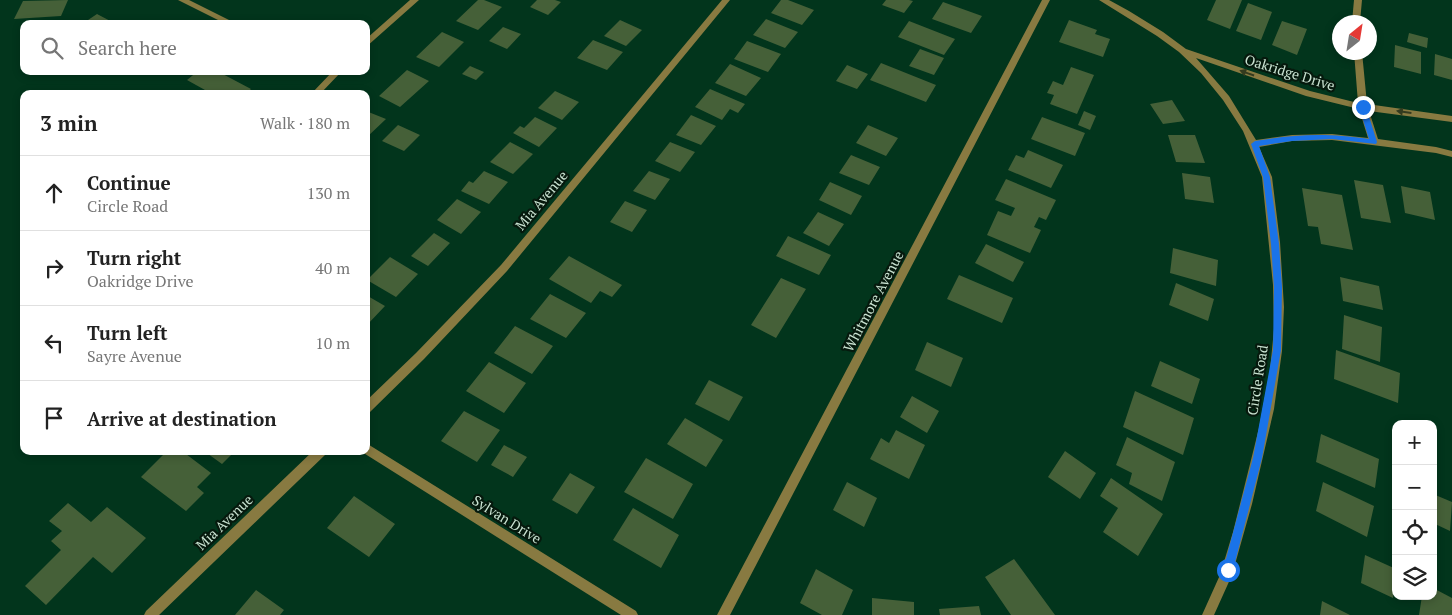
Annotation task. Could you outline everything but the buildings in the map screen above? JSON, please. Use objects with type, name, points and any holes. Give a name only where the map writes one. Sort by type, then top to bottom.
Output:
[{"type":"street","points":[[182,0],[224,20]]},
{"type":"street","points":[[370,40],[415,0]]},
{"type":"street","name":"Mia Avenue","points":[[370,404],[433,343],[504,268],[726,0]]},
{"type":"street","name":"Whitmore Avenue","points":[[723,615],[1046,0]]},
{"type":"street","name":"Oakridge Drive","points":[[1103,0],[1138,20],[1182,50],[1209,76],[1246,128],[1255,144]]},
{"type":"street","points":[[1356,15],[1358,0]]},
{"type":"street","name":"Oakridge Drive","points":[[1182,50],[1309,94],[1363,107],[1452,119]]},
{"type":"street","points":[[1359,60],[1363,107],[1374,142]]},
{"type":"street","points":[[319,90],[334,75]]},
{"type":"street","points":[[1255,144],[1292,138],[1332,137],[1436,150],[1452,154]]},
{"type":"street","name":"Circle Road","points":[[1208,615],[1228,570],[1258,458],[1277,350],[1278,287],[1275,244],[1266,177],[1255,144]]},
{"type":"street","name":"Sylvan Drive","points":[[370,451],[632,615]]},
{"type":"street","name":"Mia Avenue","points":[[150,615],[317,455]]},
{"type":"route","points":[[1228,570],[1258,458],[1277,350],[1278,287],[1275,244],[1266,177],[1262,160],[1255,144],[1292,138],[1332,137],[1374,142],[1363,107]]}]
